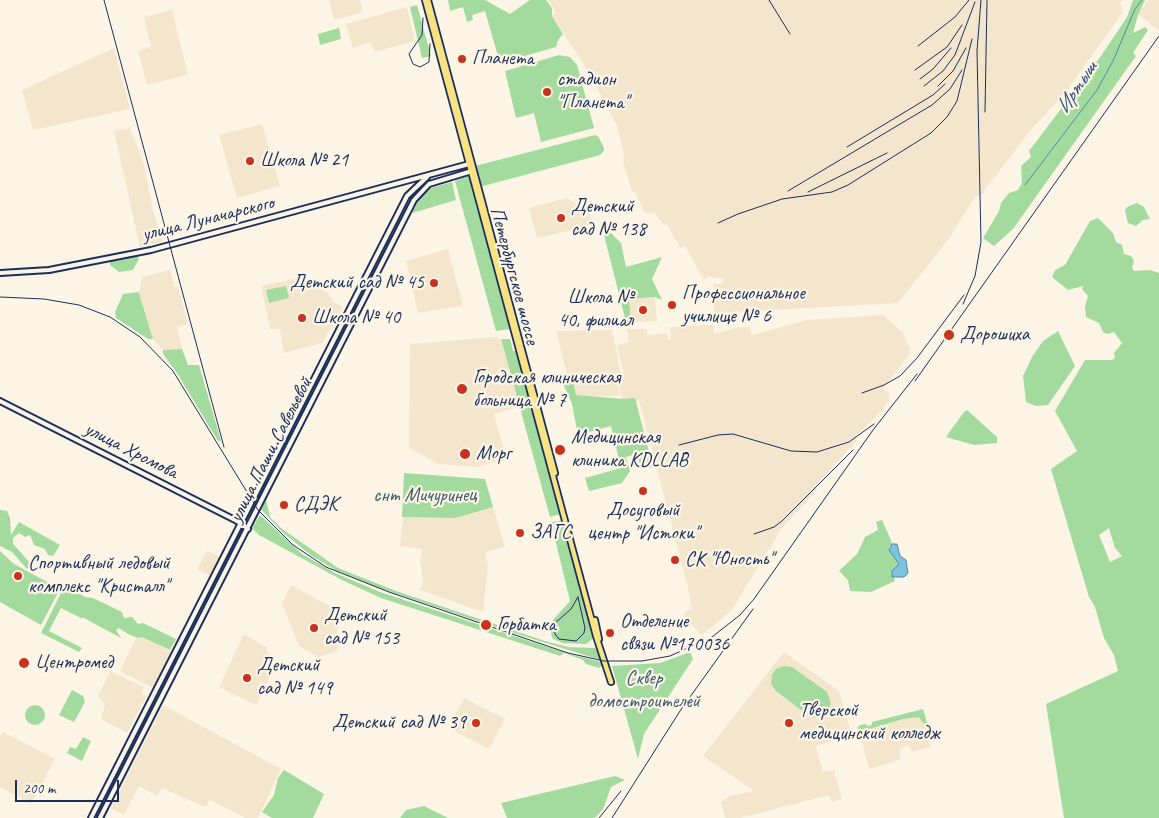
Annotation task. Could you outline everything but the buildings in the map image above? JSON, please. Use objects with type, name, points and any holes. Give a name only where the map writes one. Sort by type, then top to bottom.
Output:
[{"type":"main road","name":"Петербургское шоссе","points":[[427,0],[610,682]]},
{"type":"main road","name":"улица Паши Савельевой","points":[[420,177],[471,168]]},
{"type":"main road","name":"улица Паши Савельевой","points":[[100,818],[419,192],[432,183],[471,168]]},
{"type":"main road","name":"улица Паши Савельевой","points":[[91,818],[407,196],[429,175]]},
{"type":"main road","name":"улица Луначарского","points":[[0,273],[49,270],[151,250],[420,177]]},
{"type":"main road","points":[[332,343],[340,346]]},
{"type":"main road","name":"улица Хромова","points":[[0,401],[242,524],[248,529]]},
{"type":"main road","points":[[155,693],[162,696]]},
{"type":"shaded area","points":[[329,0],[360,0],[363,12],[334,20]]},
{"type":"shaded area","points":[[549,0],[1124,0],[1120,2],[1123,12],[1065,93],[1030,131],[984,193],[975,197],[948,240],[898,303],[714,313],[714,284],[723,284],[723,278],[707,277],[704,280],[685,246],[680,248],[667,224],[664,225],[654,213],[645,213],[635,192],[632,192],[623,162],[624,155],[617,126],[588,71],[552,16],[556,13]]},
{"type":"shaded area","points":[[1148,0],[1159,0],[1159,31],[1138,14]]},
{"type":"shaded area","points":[[407,7],[415,41],[375,52],[371,42],[353,48],[346,24]]},
{"type":"shaded area","points":[[172,10],[188,75],[147,85],[138,51],[151,47],[144,17]]},
{"type":"shaded area","points":[[114,48],[130,109],[33,130],[22,90]]},
{"type":"shaded area","name":"Школа № 21","points":[[262,124],[280,186],[237,198],[219,135]]},
{"type":"shaded area","points":[[130,128],[144,164],[153,211],[163,242],[140,247],[114,131]]},
{"type":"shaded area","name":"Детский сад № 138","points":[[567,198],[589,210],[593,225],[537,238],[529,208]]},
{"type":"shaded area","name":"Детский сад № 45","points":[[448,249],[463,306],[418,313],[406,261]]},
{"type":"shaded area","points":[[170,270],[174,287],[178,287],[188,324],[177,327],[182,349],[163,350],[153,339],[139,292],[142,277]]},
{"type":"shaded area","name":"Школа № 40","points":[[304,277],[329,294],[332,301],[343,307],[322,343],[284,353],[280,329],[270,329],[261,286]]},
{"type":"shaded area","name":"Школа № 40, филиал","points":[[655,297],[657,321],[631,322],[629,299]]},
{"type":"shaded area","points":[[883,315],[903,333],[910,349],[910,353],[883,389],[889,393],[889,401],[872,421],[855,436],[857,441],[814,487],[817,490],[781,529],[732,610],[702,635],[686,619],[684,612],[692,609],[687,584],[639,400],[622,402],[617,377],[624,374],[617,345],[629,342],[627,329],[646,329],[648,335],[667,333],[668,340],[671,340],[670,327],[713,325],[714,334],[739,327],[750,327],[752,335],[807,320]]},
{"type":"shaded area","points":[[612,330],[621,374],[615,375],[620,396],[573,397],[556,331]]},
{"type":"shaded area","name":"Городская клиническая больница № 7","points":[[495,337],[501,339],[519,407],[494,414],[506,458],[479,467],[439,464],[409,448],[410,344]]},
{"type":"shaded area","points":[[493,507],[505,547],[485,552],[488,566],[483,612],[420,590],[423,580],[420,562],[422,549],[400,546],[403,517],[456,518]]},
{"type":"shaded area","points":[[207,551],[220,557],[211,576],[197,569]]},
{"type":"shaded area","name":"Детский сад № 153","points":[[291,585],[337,610],[337,651],[318,657],[299,646],[282,604]]},
{"type":"shaded area","points":[[138,634],[171,652],[153,688],[120,671]]},
{"type":"shaded area","name":"Детский сад № 149","points":[[244,634],[266,647],[274,669],[256,705],[219,687]]},
{"type":"shaded area","name":"Тверской медицинский колледж","points":[[784,652],[839,691],[851,732],[849,732],[849,736],[846,737],[845,733],[845,737],[816,746],[823,772],[834,770],[842,799],[832,802],[829,795],[740,818],[725,818],[721,802],[729,796],[754,791],[703,756]]},
{"type":"shaded area","points":[[110,671],[144,687],[141,694],[146,697],[127,733],[101,719],[105,704],[98,696]]},
{"type":"shaded area","name":"Детский сад № 39","points":[[464,698],[505,719],[489,749],[448,728]]},
{"type":"shaded area","points":[[163,705],[281,769],[258,818],[245,818],[210,800],[205,807],[162,788],[157,796],[139,786],[124,815],[111,808]]},
{"type":"shaded area","points":[[922,713],[931,747],[911,752],[909,745],[900,748],[900,760],[869,769],[859,731]]},
{"type":"shaded area","points":[[3,732],[55,759],[31,804],[0,787],[0,737]]},
{"type":"green space","points":[[448,0],[485,0],[510,14],[530,0],[546,0],[552,8],[552,16],[563,34],[558,40],[556,47],[500,63],[485,11],[472,15],[473,20],[467,22],[463,7],[450,11]]},
{"type":"green space","points":[[1133,0],[1145,0],[1133,33],[1145,27],[1148,30],[1133,53],[1136,56],[1013,229],[994,246],[983,238],[999,211],[1001,203],[1009,193],[1018,190],[1022,183],[1021,166],[1031,157],[1029,151],[1101,56],[1127,17]]},
{"type":"green space","points":[[417,5],[431,56],[422,58],[410,7]]},
{"type":"green space","points":[[339,28],[341,39],[320,45],[318,34]]},
{"type":"green space","name":"стадион \"Планета\"","points":[[559,55],[570,57],[577,65],[594,128],[541,142],[534,113],[516,118],[505,71]]},
{"type":"green space","points":[[595,135],[598,136],[604,148],[600,155],[483,186],[479,184],[475,166]]},
{"type":"green space","points":[[469,176],[510,329],[496,331],[455,181]]},
{"type":"green space","points":[[452,182],[456,200],[412,213],[419,199],[431,188]]},
{"type":"green space","points":[[1137,203],[1144,207],[1150,219],[1143,220],[1136,226],[1128,223],[1125,210],[1127,207]]},
{"type":"green space","points":[[1098,218],[1113,233],[1116,242],[1122,245],[1124,254],[1131,256],[1134,261],[1132,268],[1134,271],[1150,270],[1159,273],[1159,818],[1064,818],[1046,704],[1118,671],[1114,655],[1104,638],[1095,607],[1089,597],[1051,469],[1077,451],[1055,411],[1085,360],[1112,360],[1115,358],[1114,353],[1122,343],[1114,332],[1107,334],[1103,332],[1099,323],[1086,317],[1085,307],[1088,296],[1082,289],[1083,286],[1068,290],[1052,277],[1055,270],[1065,265],[1090,221]],"holes":[[[1109,528],[1115,548],[1122,556],[1110,562],[1099,535]]]},
{"type":"green space","points":[[601,223],[621,243],[626,267],[662,257],[652,279],[662,300],[655,297],[629,299],[631,322],[626,322]]},
{"type":"green space","points":[[389,234],[392,236],[340,340],[337,340]]},
{"type":"green space","points":[[136,255],[139,259],[133,270],[119,272],[110,265],[110,261]]},
{"type":"green space","points":[[286,286],[289,298],[269,303],[266,290]]},
{"type":"green space","points":[[139,292],[153,339],[148,339],[116,318],[115,312],[123,294]]},
{"type":"green space","points":[[1058,331],[1075,366],[1048,405],[1036,406],[1026,402],[1023,376],[1032,357],[1043,341]]},
{"type":"green space","points":[[501,339],[510,339],[513,351],[517,351],[561,514],[550,517]]},
{"type":"green space","points":[[182,349],[188,365],[199,365],[221,441],[218,441],[177,373],[163,354],[163,350]]},
{"type":"green space","points":[[333,349],[334,351],[257,504],[255,501]]},
{"type":"green space","points":[[560,377],[572,377],[576,395],[623,399],[635,398],[653,467],[642,469],[636,454],[626,457],[630,471],[622,483],[589,491],[585,478],[621,468],[611,426],[578,435],[572,404]]},
{"type":"green space","points":[[967,410],[997,437],[997,443],[974,445],[946,437]]},
{"type":"green space","name":"снт Мичуринец","points":[[404,473],[485,479],[493,507],[456,518],[402,517]]},
{"type":"green space","points":[[266,499],[270,517],[281,528],[338,568],[396,591],[545,641],[568,647],[595,648],[599,651],[601,660],[379,588],[337,571],[312,556],[281,531],[261,509]]},
{"type":"green space","points":[[0,510],[7,511],[10,518],[11,535],[19,522],[60,545],[53,556],[48,555],[45,549],[34,545],[30,535],[25,537],[19,533],[13,538],[13,544],[31,564],[27,569],[12,552],[0,546]]},
{"type":"green space","points":[[260,515],[302,554],[335,573],[380,592],[569,654],[602,662],[603,665],[599,668],[564,653],[560,656],[381,598],[342,580],[259,535],[252,528]]},
{"type":"green space","points":[[564,520],[594,638],[586,644],[563,643],[553,639],[551,634],[553,620],[570,601],[551,522]]},
{"type":"green space","points":[[882,520],[892,544],[889,547],[899,564],[892,571],[895,581],[871,592],[850,591],[848,580],[839,571],[857,554],[865,537],[878,530],[876,522]]},
{"type":"green space","points":[[240,531],[243,535],[161,691],[160,689]]},
{"type":"green space","name":"Спортивный ледовый комплекс \"Кристалл\"","points":[[0,551],[14,564],[60,589],[41,625],[0,602]]},
{"type":"green space","points":[[65,585],[77,589],[75,591],[85,597],[93,598],[122,612],[124,618],[132,617],[138,624],[143,623],[176,639],[170,650],[142,637],[138,638],[128,634],[119,628],[116,630],[121,638],[61,608],[49,631],[82,648],[79,652],[41,633]]},
{"type":"green space","name":"Сквер домостроителей","points":[[690,652],[693,659],[644,734],[638,759],[612,666],[660,663]]},
{"type":"green space","points":[[784,666],[792,667],[827,692],[831,704],[825,715],[817,718],[809,716],[776,691],[771,684],[772,675],[776,669]]},
{"type":"green space","points":[[72,690],[83,696],[85,702],[74,722],[59,715]]},
{"type":"green space","points":[[35,705],[42,708],[45,715],[42,722],[35,725],[28,722],[25,715],[28,708]]},
{"type":"green space","points":[[154,705],[105,804],[102,804],[111,781],[151,706]]},
{"type":"green space","points":[[923,709],[928,726],[926,727],[919,717],[903,719],[862,731],[857,728],[860,725],[872,725],[872,722]]},
{"type":"green space","points":[[83,737],[91,741],[82,761],[67,753],[70,747],[76,749]]},
{"type":"green space","points":[[284,770],[324,794],[313,818],[272,818],[262,812],[274,795],[278,778]]},
{"type":"green space","points":[[615,776],[625,780],[611,787],[603,809],[595,818],[507,818],[501,803]]},
{"type":"green space","points":[[424,806],[448,818],[400,818],[406,810]]},
{"type":"water","points":[[892,544],[897,544],[900,556],[906,560],[908,573],[904,577],[892,577],[892,571],[899,564],[889,550]]},
{"type":"waterway","name":"Иртыш","points":[[1025,185],[1097,90],[1113,61],[1135,9],[1142,0]]},
{"type":"tram line","points":[[423,18],[422,35],[409,54],[413,64],[420,67],[429,62],[430,44]]},
{"type":"tram line","points":[[578,597],[585,628],[584,633],[576,641],[559,639],[555,634],[554,624],[571,609],[578,597]]},
{"type":"railway","points":[[104,0],[224,447]]},
{"type":"railway","points":[[769,0],[790,34]]},
{"type":"railway","points":[[918,46],[955,17],[969,0]]},
{"type":"railway","points":[[963,304],[975,276],[981,242],[977,51],[981,0]]},
{"type":"railway","points":[[985,112],[987,0]]},
{"type":"railway","points":[[924,86],[943,71],[955,55],[975,2]]},
{"type":"railway","points":[[915,70],[947,47],[962,25]]},
{"type":"railway","points":[[915,381],[1159,36]]},
{"type":"railway","points":[[718,223],[782,199],[832,192],[848,185],[931,133],[947,117],[957,101],[972,39]]},
{"type":"railway","points":[[920,79],[933,69],[951,48]]},
{"type":"railway","points":[[938,86],[953,71],[966,48]]},
{"type":"railway","points":[[788,191],[932,105],[950,89],[962,70]]},
{"type":"railway","points":[[847,147],[933,95],[945,84]]},
{"type":"railway","points":[[808,192],[887,153]]},
{"type":"railway","points":[[862,393],[884,385],[900,376],[917,358],[964,295]]},
{"type":"railway","points":[[0,297],[44,299],[79,305],[110,317],[140,337],[173,371],[258,510],[293,545],[326,567],[389,592],[568,653],[604,661],[642,661],[670,656],[712,637],[740,615],[754,599],[873,430],[917,374]]},
{"type":"railway","points":[[679,445],[718,435],[733,434],[791,451],[817,452],[849,442],[874,424]]},
{"type":"railway","points":[[754,534],[774,527],[782,521],[853,450]]},
{"type":"railway","points":[[612,818],[680,711],[753,609]]},
{"type":"railway","points":[[599,818],[621,791]]},
{"type":"place","name":"Планета","points":[[462,59]]},
{"type":"place","name":"стадион \"Планета\"","points":[[547,92]]},
{"type":"place","name":"Школа № 21","points":[[250,161]]},
{"type":"place","name":"Детский сад № 138","points":[[561,218]]},
{"type":"place","name":"Детский сад № 45","points":[[434,283]]},
{"type":"place","name":"Профессиональное училище № 6","points":[[672,305]]},
{"type":"place","name":"Школа № 40, филиал","points":[[643,310]]},
{"type":"place","name":"Школа № 40","points":[[302,318]]},
{"type":"place","name":"Дорошиха","points":[[949,335]]},
{"type":"place","name":"Городская клиническая больница № 7","points":[[462,389]]},
{"type":"place","name":"Медицинская клиника KDLLAB","points":[[560,450]]},
{"type":"place","name":"Морг","points":[[465,454]]},
{"type":"place","name":"Досуговый центр \"Истоки\"","points":[[643,491]]},
{"type":"place","name":"СДЭК","points":[[284,505]]},
{"type":"place","name":"ЗАГС","points":[[520,533]]},
{"type":"place","name":"СК \"Юность\"","points":[[675,560]]},
{"type":"place","name":"Спортивный ледовый комплекс \"Кристалл\"","points":[[18,576]]},
{"type":"place","name":"Горбатка","points":[[486,625]]},
{"type":"place","name":"Детский сад № 153","points":[[314,628]]},
{"type":"place","name":"Отделение связи №170036","points":[[610,633]]},
{"type":"place","name":"Центромед","points":[[24,663]]},
{"type":"place","name":"Детский сад № 149","points":[[247,678]]},
{"type":"place","name":"Детский сад № 39","points":[[476,723]]},
{"type":"place","name":"Тверской медицинский колледж","points":[[789,723]]}]
